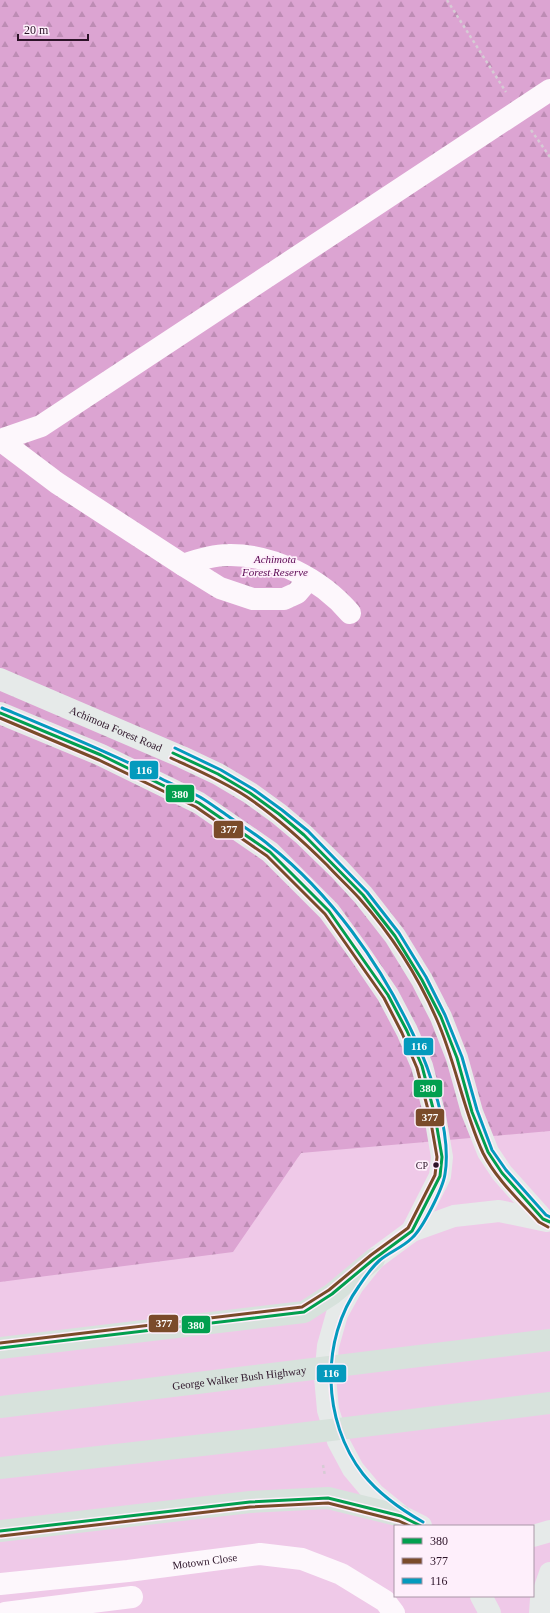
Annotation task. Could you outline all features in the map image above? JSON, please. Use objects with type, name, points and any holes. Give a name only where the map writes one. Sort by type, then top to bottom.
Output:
[{"type":"highway","points":[[0,1348],[304,1312],[332,1294],[374,1259]]},
{"type":"highway","name":"George Walker Bush Highway","points":[[0,1407],[550,1340]]},
{"type":"highway","points":[[0,1468],[274,1438],[550,1403]]},
{"type":"highway","points":[[0,1531],[250,1502],[328,1498],[401,1516]]},
{"type":"main road","name":"Achimota Forest Road","points":[[0,679],[182,757],[218,774],[250,793],[279,814],[304,835],[339,869],[363,895],[395,936],[422,980],[441,1017],[457,1058],[472,1112],[488,1152],[502,1173],[547,1221]]},
{"type":"main road","points":[[0,713],[101,755],[199,803],[270,852],[329,911],[388,995],[407,1031],[422,1066],[435,1116],[442,1157],[440,1176],[412,1231]]},
{"type":"main road","points":[[418,1525],[401,1516],[374,1494],[353,1469],[338,1441],[328,1410],[325,1378],[328,1346],[337,1314],[353,1285],[374,1259],[412,1231],[454,1216],[499,1211],[547,1221]]},
{"type":"main road","points":[[534,1536],[550,1532]]},
{"type":"main road","points":[[540,1613],[541,1599],[550,1572]]},
{"type":"main road","points":[[481,1597],[490,1613]]},
{"type":"street","points":[[0,440],[41,426],[550,90]]},
{"type":"street","points":[[0,440],[57,482],[220,588],[253,599],[284,599],[297,592],[309,579]]},
{"type":"street","points":[[183,565],[207,557],[245,555],[276,564],[309,579],[329,592],[350,612]]},
{"type":"street","name":"Motown Close","points":[[0,1584],[128,1571],[260,1554],[302,1559],[341,1574],[385,1601],[394,1613]]},
{"type":"street","points":[[6,1613],[133,1605],[128,1571]]},
{"type":"path","points":[[447,0],[550,157]]},
{"type":"green space","name":"Achimota Forest Reserve","points":[[0,0],[550,0],[550,1131],[301,1153],[233,1252],[0,1282]]},
{"type":"transit line","name":"116","points":[[2,708],[102,750],[195,794],[259,837],[292,864],[313,885],[352,931],[385,981],[400,1008],[420,1048],[438,1102],[445,1140],[445,1174],[441,1188],[422,1226],[412,1238],[401,1247],[384,1257],[374,1266],[346,1307],[337,1331],[332,1355],[331,1380],[333,1405],[340,1430],[349,1453],[363,1474],[376,1488],[390,1501],[423,1522]]},
{"type":"transit line","name":"380","points":[[0,713],[101,755],[199,803],[270,852],[329,911],[388,995],[407,1031],[422,1066],[435,1116],[442,1157],[440,1176],[412,1231],[374,1259],[332,1294],[304,1312],[0,1348]]},
{"type":"transit line","name":"377","points":[[0,718],[99,760],[196,807],[267,856],[325,914],[384,998],[402,1033],[417,1068],[430,1117],[437,1157],[435,1175],[408,1228],[371,1255],[329,1290],[302,1307],[0,1343]]},
{"type":"transit line","name":"116","points":[[175,748],[221,770],[253,789],[282,810],[308,831],[367,892],[399,933],[426,977],[445,1015],[462,1057],[477,1110],[492,1150],[506,1170],[546,1215],[550,1217]]},
{"type":"transit line","name":"380","points":[[173,753],[218,774],[250,793],[279,814],[304,835],[363,895],[395,936],[422,980],[441,1017],[457,1058],[472,1112],[488,1152],[502,1173],[543,1219],[550,1222]]},
{"type":"transit line","name":"377","points":[[171,758],[229,786],[269,813],[318,856],[370,911],[392,940],[412,971],[437,1020],[444,1036],[476,1137],[488,1163],[516,1198],[539,1222],[548,1227]]},
{"type":"transit line","name":"380","points":[[0,1531],[250,1502],[328,1498],[401,1516],[419,1525]]},
{"type":"transit line","name":"377","points":[[1,1536],[250,1507],[328,1503],[399,1521],[408,1525]]},
{"type":"place","name":"CP","points":[[436,1165]]}]
